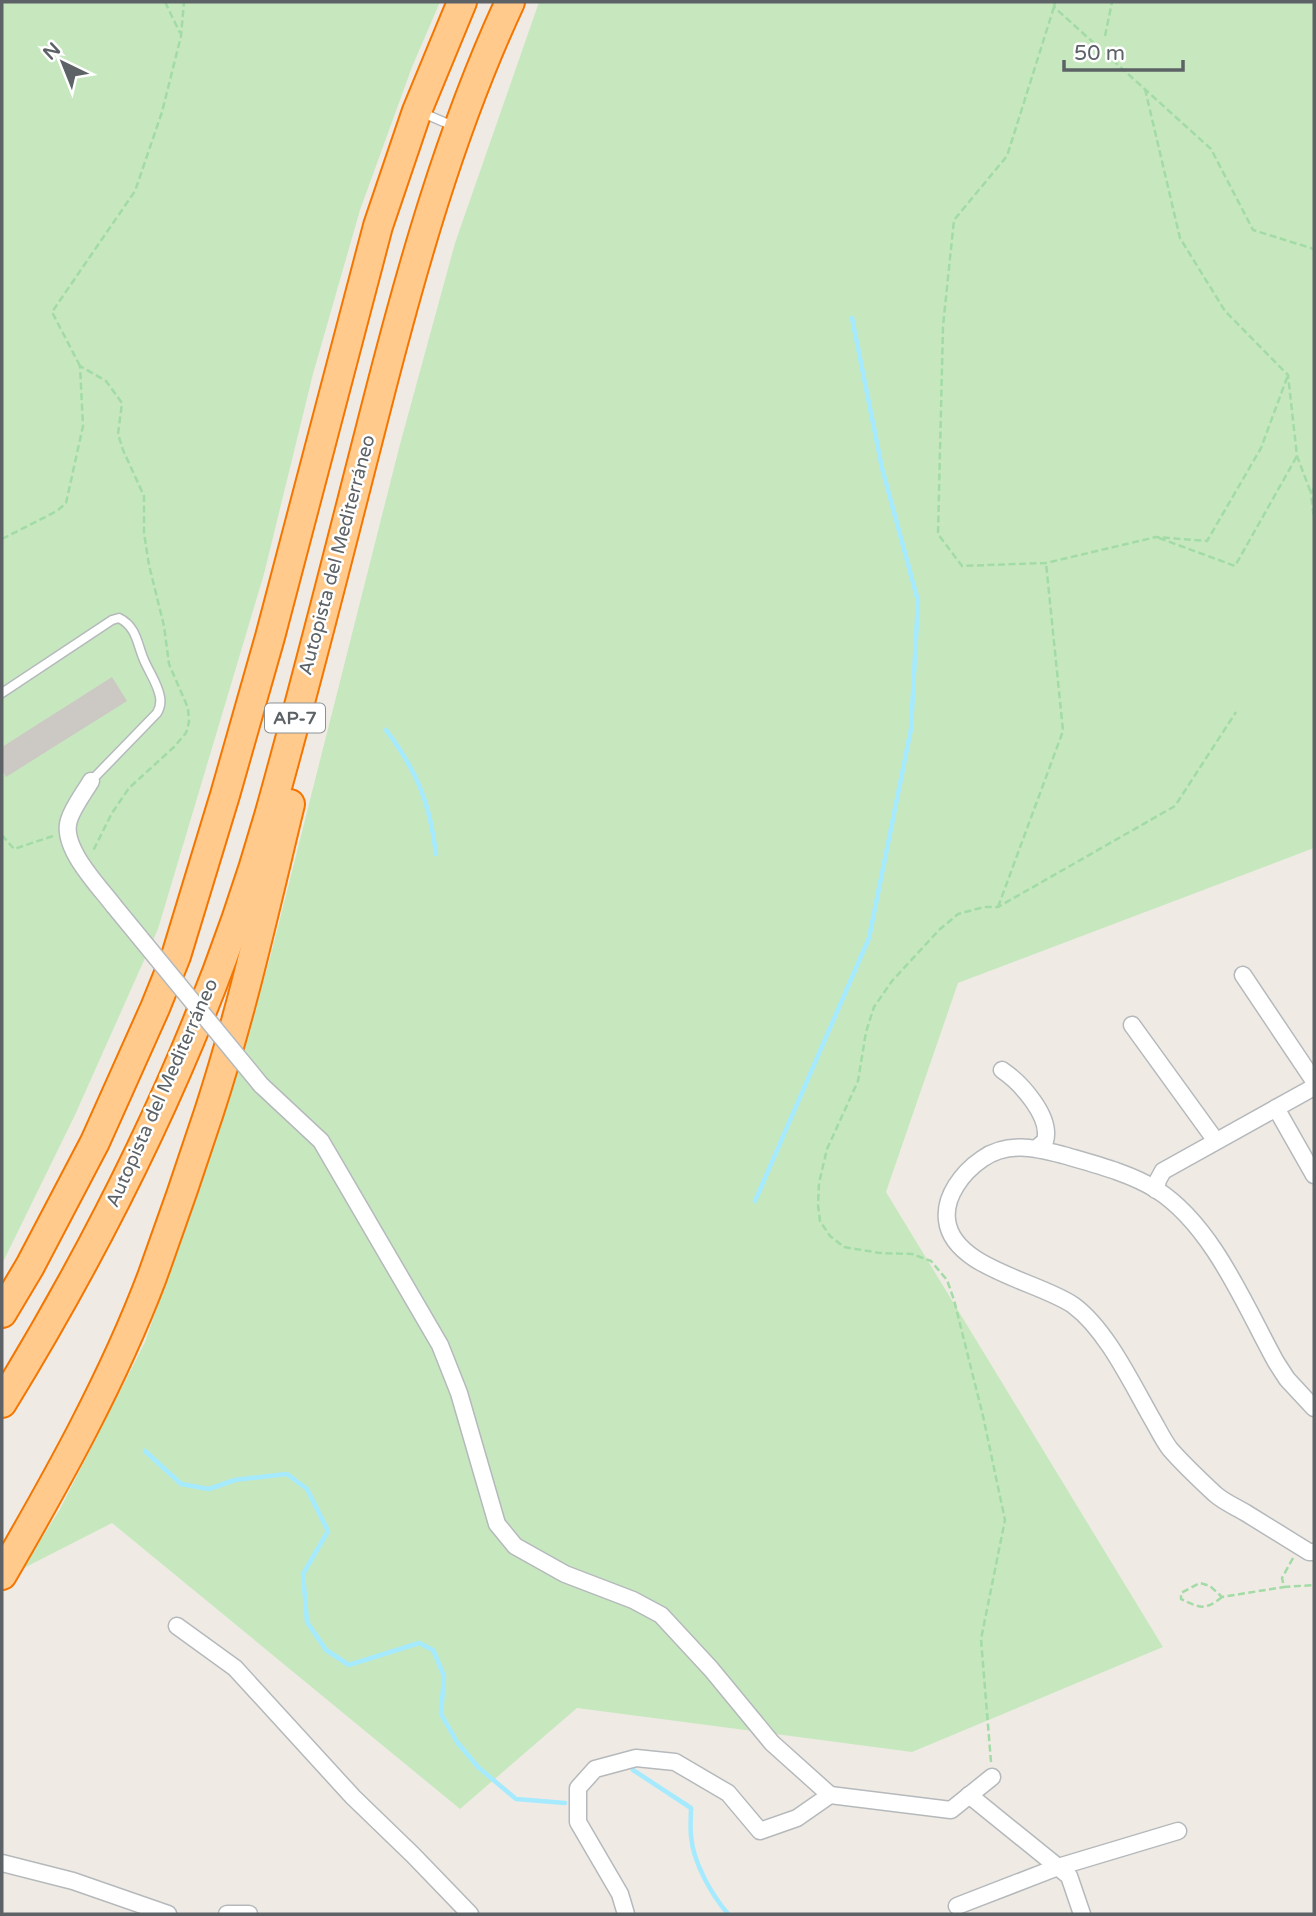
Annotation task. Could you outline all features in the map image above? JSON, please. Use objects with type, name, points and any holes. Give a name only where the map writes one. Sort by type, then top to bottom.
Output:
[{"type":"highway","name":"AP-7","points":[[2,1313],[30,1266],[95,1142],[176,956],[270,637],[378,226],[417,111],[462,2]]},
{"type":"highway","name":"Autopista del Mediterráneo","points":[[2,1403],[79,1273],[147,1136],[205,1001],[268,819],[422,239],[459,128],[510,2]]},
{"type":"highway","points":[[2,1575],[50,1493],[110,1372],[151,1279],[210,1111],[250,966],[346,575],[349,513]]},
{"type":"street","points":[[91,781],[69,819],[67,830],[73,850],[114,906],[261,1085],[321,1141],[439,1345],[459,1393],[497,1524],[515,1546],[565,1574],[633,1600],[661,1615],[711,1668],[772,1743],[830,1795],[951,1810],[992,1777]]},
{"type":"street","points":[[1242,975],[1314,1081]]},
{"type":"street","points":[[1132,1026],[1216,1141]]},
{"type":"street","points":[[1002,1070],[1024,1088],[1042,1119],[1079,1160]]},
{"type":"street","points":[[1156,1190],[1163,1171],[1314,1087]]},
{"type":"street","points":[[1276,1108],[1314,1175]]},
{"type":"street","points":[[1037,1148],[1045,1141],[1047,1134],[1042,1119]]},
{"type":"street","points":[[1307,1549],[1216,1495],[1169,1447],[1099,1331],[1073,1306],[977,1260],[957,1244],[951,1234],[947,1212],[948,1202],[961,1178],[971,1167],[996,1151],[1012,1147],[1037,1148],[1128,1177],[1156,1190],[1184,1212],[1200,1230],[1276,1362],[1287,1379],[1314,1408]]},
{"type":"street","points":[[177,1626],[235,1668],[353,1797],[470,1914]]},
{"type":"street","points":[[626,1914],[621,1894],[578,1822],[578,1788],[595,1769],[636,1758],[676,1762],[728,1793],[760,1831],[797,1818],[830,1795]]},
{"type":"street","points":[[969,1795],[1069,1876],[1082,1914]]},
{"type":"street","points":[[957,1906],[1058,1867],[1178,1831]]},
{"type":"street","points":[[2,1863],[73,1881],[168,1914]]},
{"type":"street","points":[[227,1914],[249,1914]]},
{"type":"lane","points":[[417,111],[459,128]]},
{"type":"lane","points":[[2,693],[112,620],[119,618],[127,622],[139,640],[142,657],[160,693],[160,707],[91,781]]},
{"type":"path","points":[[165,2],[181,36]]},
{"type":"path","points":[[2,539],[57,511],[66,503],[83,426],[80,366],[52,312],[135,191],[162,112],[181,36],[184,2]]},
{"type":"path","points":[[1105,37],[1112,2]]},
{"type":"path","points":[[1288,376],[1261,448],[1207,541],[1156,537],[1046,563],[962,566],[938,534],[943,326],[954,220],[1007,156],[1054,4],[1211,149],[1253,230],[1314,249]]},
{"type":"path","points":[[1145,89],[1180,238],[1225,312],[1288,376],[1297,456],[1311,493],[1314,520]]},
{"type":"path","points":[[80,366],[106,381],[122,403],[118,435],[122,450],[144,496],[144,533],[149,565],[164,626],[169,664],[188,708],[189,722],[186,733],[174,747],[129,788],[112,813],[101,839],[84,866]]},
{"type":"path","points":[[1156,537],[1235,566],[1297,456]]},
{"type":"path","points":[[1311,493],[1314,488]]},
{"type":"path","points":[[998,907],[1063,731],[1046,563]]},
{"type":"path","points":[[992,1777],[981,1639],[1005,1520],[954,1300],[947,1280],[931,1261],[912,1254],[880,1253],[844,1247],[830,1236],[820,1221],[819,1183],[827,1149],[859,1081],[866,1031],[874,1007],[892,981],[939,930],[958,914],[984,907],[998,907],[1175,806],[1236,712]]},
{"type":"path","points":[[2,835],[14,849],[67,830]]},
{"type":"path","points":[[1284,1587],[1282,1578],[1307,1549]]},
{"type":"path","points":[[1222,1597],[1210,1586],[1200,1583],[1181,1593],[1181,1599],[1196,1607],[1203,1607],[1212,1605],[1222,1597],[1314,1585]]},
{"type":"green space","points":[[2,2],[440,2],[412,67],[360,210],[313,374],[264,574],[158,929],[75,1115],[2,1264]]},
{"type":"green space","points":[[539,2],[1314,2],[1314,848],[958,983],[886,1192],[1163,1647],[912,1752],[577,1708],[460,1809],[112,1523],[22,1569],[60,1509],[145,1342],[220,1126],[270,958],[399,448],[455,243]]},
{"type":"building","points":[[112,677],[127,701],[6,777],[2,770],[2,747]]},
{"type":"waterway","points":[[755,1201],[869,938],[911,729],[918,601],[882,468],[852,318]]},
{"type":"waterway","points":[[386,730],[420,788],[430,819],[436,854]]},
{"type":"waterway","points":[[145,1451],[181,1484],[209,1489],[235,1480],[287,1474],[307,1489],[328,1531],[303,1574],[307,1622],[326,1650],[349,1665],[419,1643],[433,1650],[444,1676],[441,1714],[457,1742],[478,1767],[516,1799],[565,1803]]},
{"type":"waterway","points":[[633,1770],[691,1808],[691,1836],[695,1856],[709,1887],[728,1914]]}]
